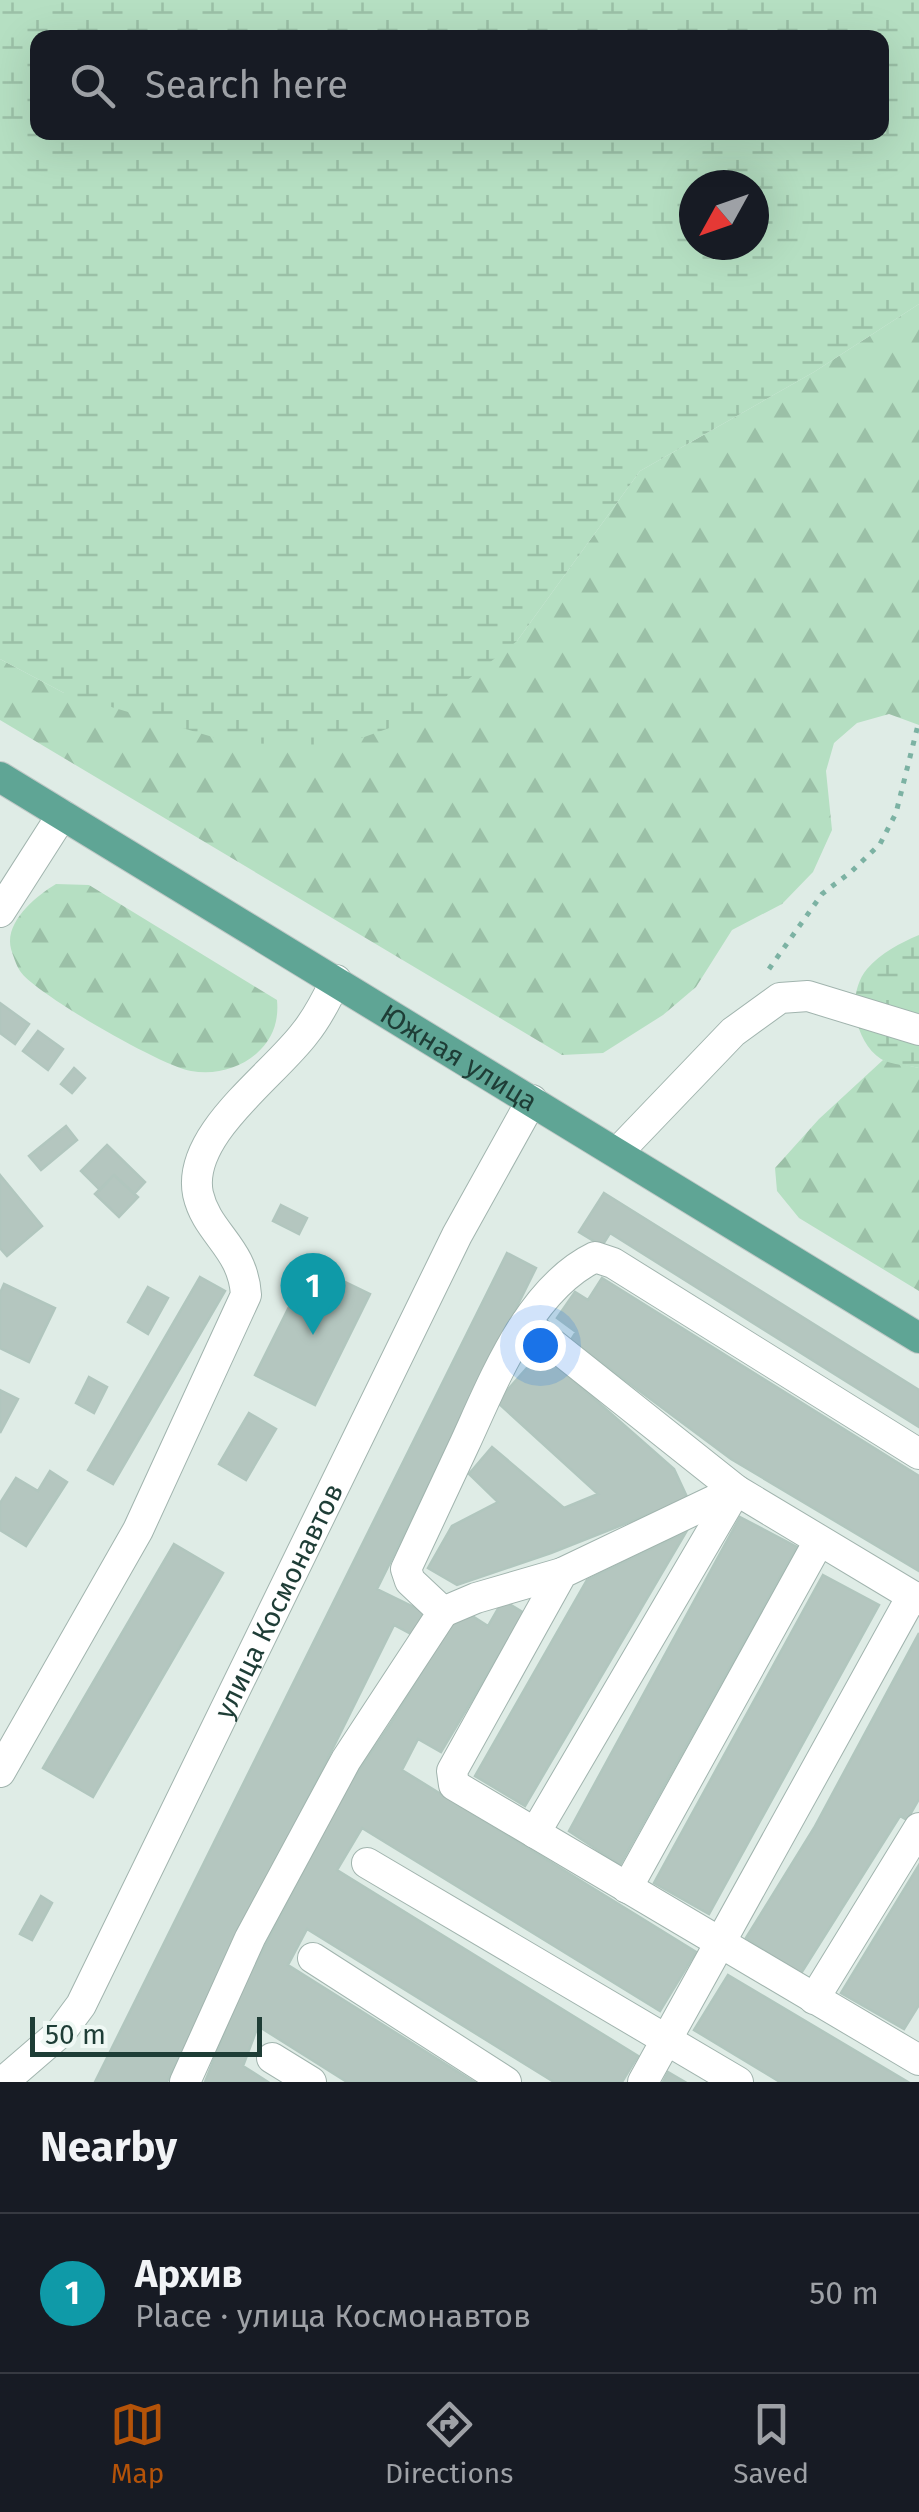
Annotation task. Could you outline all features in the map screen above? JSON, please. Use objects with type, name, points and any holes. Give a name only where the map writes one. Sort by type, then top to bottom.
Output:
[{"type":"main road","name":"Южная улица","points":[[0,778],[919,1338]]},
{"type":"street","points":[[0,912],[62,815]]},
{"type":"street","points":[[0,1772],[138,1530],[246,1296],[245,1274],[207,1216],[198,1194],[197,1174],[203,1154],[230,1114],[304,1034],[336,980]]},
{"type":"street","points":[[617,1152],[733,1032],[780,998],[808,996],[919,1030]]},
{"type":"street","name":"улица Космонавтов","points":[[3,2082],[52,2040],[82,2005],[457,1235],[532,1100]]},
{"type":"street","points":[[443,1612],[410,1581],[406,1569],[503,1362],[526,1323],[578,1265],[595,1257],[614,1263],[919,1454]]},
{"type":"street","points":[[526,1323],[736,1490],[915,1598],[643,2082]]},
{"type":"street","points":[[184,2082],[250,1938],[346,1760],[443,1612],[476,1598],[562,1573],[736,1490]]},
{"type":"street","points":[[535,1832],[736,1490]]},
{"type":"street","points":[[627,1888],[819,1541]]},
{"type":"street","points":[[562,1573],[452,1771],[454,1784],[814,1999],[917,2053]]},
{"type":"street","points":[[814,1999],[919,1828]]},
{"type":"street","points":[[367,1863],[738,2082]]},
{"type":"street","points":[[312,1958],[506,2082]]},
{"type":"street","points":[[272,2058],[311,2082]]},
{"type":"path","points":[[768,970],[822,894],[880,844],[896,813],[919,721]]},
{"type":"green space","points":[[0,0],[919,0],[919,304],[814,372],[640,471],[517,641],[420,717],[342,745],[233,743],[64,693],[0,659]]},
{"type":"green space","points":[[919,304],[919,725],[889,714],[857,723],[834,743],[826,771],[832,830],[813,872],[782,904],[732,930],[696,987],[663,1015],[603,1053],[562,1055],[0,720],[0,659],[64,693],[517,641],[640,471],[814,372]]},
{"type":"green space","points":[[56,884],[89,885],[277,1000],[276,1022],[267,1042],[234,1067],[191,1071],[128,1043],[30,981],[20,971],[11,949],[12,929],[23,911]]},
{"type":"green space","points":[[919,935],[919,1068],[885,1061],[872,1051],[859,1029],[855,1004],[860,979],[867,969],[891,949]]},
{"type":"green space","points":[[883,1060],[919,1068],[919,1291],[799,1218],[777,1191],[775,1168],[819,1119]]},
{"type":"building","points":[[0,1003],[29,1024],[15,1044],[0,1033]]},
{"type":"building","points":[[38,1031],[63,1049],[48,1070],[23,1051]]},
{"type":"building","points":[[74,1068],[85,1078],[72,1093],[61,1084]]},
{"type":"building","points":[[66,1126],[77,1140],[41,1170],[29,1156]]},
{"type":"building","points":[[107,1145],[145,1182],[134,1194],[114,1175],[100,1190],[81,1171]]},
{"type":"building","points":[[0,1175],[42,1226],[7,1256],[0,1248]]},
{"type":"building","points":[[114,1175],[138,1197],[119,1217],[95,1194]]},
{"type":"building","points":[[604,1193],[919,1390],[919,1427],[610,1233],[602,1246],[579,1232]]},
{"type":"building","points":[[281,1205],[307,1218],[299,1234],[273,1221]]},
{"type":"building","points":[[507,1253],[536,1268],[377,1589],[424,1612],[413,1635],[394,1625],[167,2082],[95,2082]]},
{"type":"building","points":[[310,1265],[370,1294],[315,1405],[255,1375]]},
{"type":"building","points":[[200,1277],[225,1291],[113,1484],[88,1470]]},
{"type":"building","points":[[602,1278],[919,1476],[919,1571],[731,1459],[571,1340],[576,1332],[557,1318],[575,1292],[588,1300]]},
{"type":"building","points":[[4,1284],[55,1308],[29,1362],[0,1348],[0,1293]]},
{"type":"building","points":[[148,1287],[168,1298],[148,1334],[128,1322]]},
{"type":"building","points":[[541,1352],[674,1469],[688,1499],[457,1585],[428,1568],[452,1526],[498,1502],[469,1474],[492,1447],[564,1508],[598,1494],[497,1402]]},
{"type":"building","points":[[89,1377],[107,1387],[94,1413],[76,1403]]},
{"type":"building","points":[[0,1390],[18,1399],[0,1433]]},
{"type":"building","points":[[249,1413],[276,1429],[246,1480],[219,1464]]},
{"type":"building","points":[[50,1471],[67,1482],[26,1546],[0,1530],[0,1503],[16,1478],[38,1491]]},
{"type":"building","points":[[740,1517],[797,1547],[620,1865],[569,1831]]},
{"type":"building","points":[[686,1532],[525,1806],[475,1776],[587,1580]]},
{"type":"building","points":[[174,1544],[223,1573],[93,1797],[43,1768]]},
{"type":"building","points":[[823,1575],[879,1605],[709,1914],[654,1883]]},
{"type":"building","points":[[503,1600],[524,1613],[441,1752],[418,1739],[402,1770],[696,1952],[660,2011],[362,1828],[337,1870],[638,2056],[622,2082],[554,2082],[307,1929],[288,1965],[474,2082],[347,2082],[258,2026],[243,2066],[268,2082],[205,2082],[238,1998],[344,1792],[451,1623],[469,1614],[488,1626]]},
{"type":"building","points":[[919,1633],[919,1799],[907,1820],[900,1816],[800,1975],[746,1938],[814,1828]]},
{"type":"building","points":[[919,1865],[919,2005],[904,2029],[841,1993]]},
{"type":"building","points":[[41,1896],[52,1903],[32,1940],[20,1934]]},
{"type":"building","points":[[728,1975],[908,2082],[780,2082],[694,2030]]},
{"type":"building","points":[[668,2072],[685,2082],[663,2082]]},
{"type":"place","name":"Архив","points":[[313,1335]]}]
